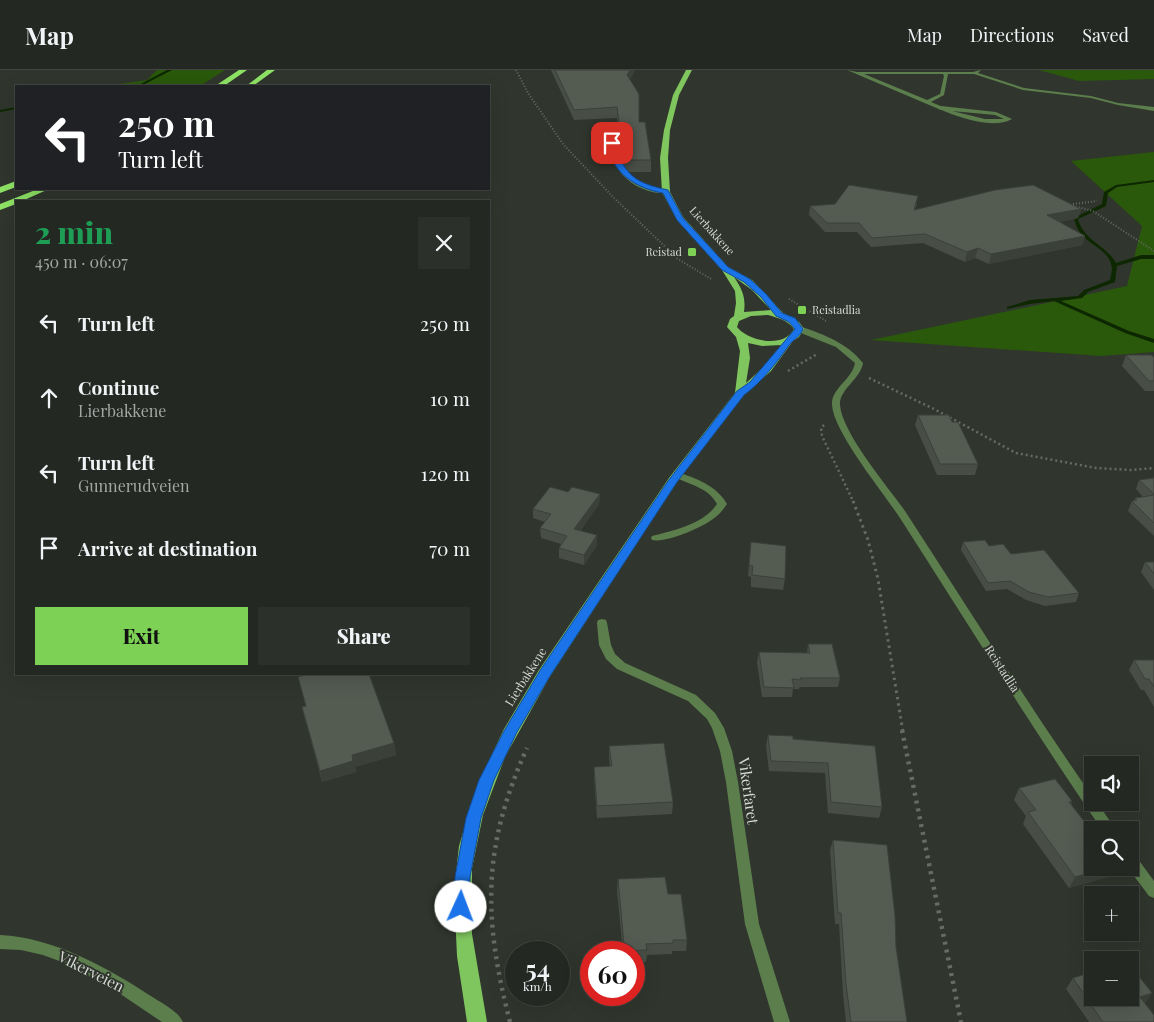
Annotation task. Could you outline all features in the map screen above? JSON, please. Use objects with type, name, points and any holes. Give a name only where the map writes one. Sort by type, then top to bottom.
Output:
[{"type":"highway","points":[[221,85],[244,70]]},
{"type":"highway","points":[[250,85],[272,70]]},
{"type":"highway","points":[[0,190],[15,184]]},
{"type":"highway","points":[[18,200],[42,190]]},
{"type":"highway","points":[[0,207],[15,201]]},
{"type":"main road","name":"Lierbakkene","points":[[689,70],[676,95],[667,130],[664,158],[666,192],[680,218],[725,268],[739,291],[741,302],[739,316],[733,321],[732,326],[740,336],[747,356],[745,370],[740,382],[740,393]]},
{"type":"main road","name":"Lierbakkene","points":[[477,1022],[466,967],[461,913],[467,846],[486,780],[511,731],[545,672],[677,476],[740,393],[753,384],[772,364],[799,329],[792,320],[779,314],[747,280],[725,268]]},
{"type":"main road","points":[[739,316],[756,312],[779,314]]},
{"type":"main road","points":[[740,336],[748,340],[767,343],[789,340]]},
{"type":"street","points":[[849,70],[856,72],[941,108],[959,115],[989,121],[1002,122],[1009,119],[996,114],[941,108]]},
{"type":"street","points":[[974,74],[980,70]]},
{"type":"street","points":[[856,72],[974,74],[1023,89],[1091,97],[1154,109]]},
{"type":"street","points":[[927,102],[942,95],[945,73]]},
{"type":"street","points":[[612,143],[617,161],[627,176],[648,189],[666,192]]},
{"type":"street","points":[[799,329],[834,341],[854,356],[859,363],[856,374]]},
{"type":"street","name":"Reistadlia","points":[[856,374],[837,396],[836,404],[842,425],[1064,765],[1103,821]]},
{"type":"street","points":[[656,538],[709,518],[718,512],[722,504],[720,497],[707,488],[677,476]]},
{"type":"street","name":"Vikerfaret","points":[[602,623],[605,645],[610,656],[632,671],[692,698],[711,716],[718,728],[726,751],[732,782],[752,924],[782,1022]]},
{"type":"street","points":[[1139,871],[1154,892]]},
{"type":"street","name":"Vikerveien","points":[[0,942],[41,948],[94,971],[158,1009],[175,1022]]},
{"type":"path","points":[[516,70],[528,93],[562,144],[612,196],[678,258],[704,274]]},
{"type":"path","points":[[1064,206],[1097,201]]},
{"type":"path","points":[[1070,205],[1093,211],[1154,251]]},
{"type":"path","points":[[783,374],[827,348],[834,341]]},
{"type":"path","points":[[856,374],[871,379],[934,409],[1016,453],[1096,468],[1131,470],[1154,468]]},
{"type":"path","points":[[822,436],[858,512],[868,540],[878,579],[904,740],[961,1022]]},
{"type":"path","points":[[510,1022],[494,952],[491,927],[493,852],[503,804],[530,742]]},
{"type":"green space","points":[[157,70],[225,70],[202,85],[113,85],[147,80]]},
{"type":"green space","points":[[1039,70],[1154,70],[1154,79],[1079,81]]},
{"type":"green space","points":[[1154,152],[1154,352],[1101,356],[871,340],[1127,286],[1142,226],[1071,161]]},
{"type":"building","points":[[555,70],[630,70],[627,75],[639,94],[639,122],[645,122],[651,160],[629,160],[623,151],[617,107],[574,110]]},
{"type":"building","points":[[849,185],[918,196],[914,210],[995,190],[1033,185],[1081,209],[1047,215],[1085,236],[991,254],[978,248],[967,252],[925,234],[872,238],[859,223],[827,223],[810,206],[835,204]]},
{"type":"building","points":[[1126,355],[1151,355],[1154,357],[1154,381],[1149,381]]},
{"type":"building","points":[[918,415],[949,415],[952,422],[958,422],[978,464],[940,464]]},
{"type":"building","points":[[1154,478],[1154,494],[1139,480]]},
{"type":"building","points":[[550,487],[568,492],[572,487],[600,494],[574,529],[597,535],[584,555],[559,548],[567,536],[540,528],[551,514],[533,509]]},
{"type":"building","points":[[1154,495],[1154,523],[1132,501],[1137,500],[1135,498]]},
{"type":"building","points":[[985,540],[989,546],[1003,544],[1011,554],[1044,550],[1079,593],[1048,597],[1029,592],[1010,581],[988,583],[963,542]]},
{"type":"building","points":[[751,542],[786,546],[785,579],[752,575],[753,566],[749,565]]},
{"type":"building","points":[[1145,562],[1154,562],[1154,574]]},
{"type":"building","points":[[808,644],[832,644],[840,678],[800,678],[801,680],[792,679],[794,688],[764,687],[759,652],[810,653]]},
{"type":"building","points":[[1134,660],[1154,660],[1154,687],[1149,679],[1145,679]]},
{"type":"building","points":[[305,675],[369,675],[394,743],[352,755],[353,761],[320,771],[302,707],[306,706],[298,677]]},
{"type":"building","points":[[768,735],[793,736],[793,739],[875,746],[882,807],[831,802],[828,763],[771,761]]},
{"type":"building","points":[[664,743],[673,802],[597,806],[594,767],[612,766],[609,746]]},
{"type":"building","points":[[1055,779],[1072,801],[1069,802],[1084,821],[1084,875],[1075,877],[1028,812],[1036,810],[1019,788]]},
{"type":"building","points":[[833,840],[887,845],[895,916],[896,947],[907,1022],[851,1022],[846,984],[841,913],[838,913]]},
{"type":"building","points":[[665,877],[668,894],[681,894],[687,940],[673,940],[673,943],[646,944],[647,950],[645,950],[645,941],[624,941],[618,879]]},
{"type":"building","points":[[1084,975],[1084,994],[1073,978]]},
{"type":"building","points":[[1139,976],[1152,993],[1140,997],[1154,1015],[1154,1022],[1103,1022],[1092,1006],[1139,1006]]},
{"type":"waterway","points":[[141,85],[170,70]]},
{"type":"waterway","points":[[0,111],[15,108]]},
{"type":"waterway","points":[[1114,265],[1110,257],[1081,232],[1076,218],[1104,205],[1106,192],[1116,186],[1154,181]]},
{"type":"waterway","points":[[1114,265],[1141,257],[1154,257]]},
{"type":"waterway","points":[[1009,308],[1030,302],[1080,297],[1086,291],[1113,281],[1114,265]]},
{"type":"waterway","points":[[1057,301],[1127,332],[1154,341]]},
{"type":"place","name":"Reistad","points":[[692,252]]},
{"type":"place","name":"Reistadlia","points":[[802,310]]},
{"type":"route","points":[[461,907],[467,846],[486,780],[511,731],[545,672],[673,481],[740,393],[753,384],[772,364],[799,329],[792,320],[779,314],[747,280],[725,268],[695,237],[680,218],[672,207],[666,192],[648,189],[627,176],[617,161],[612,143]]}]
